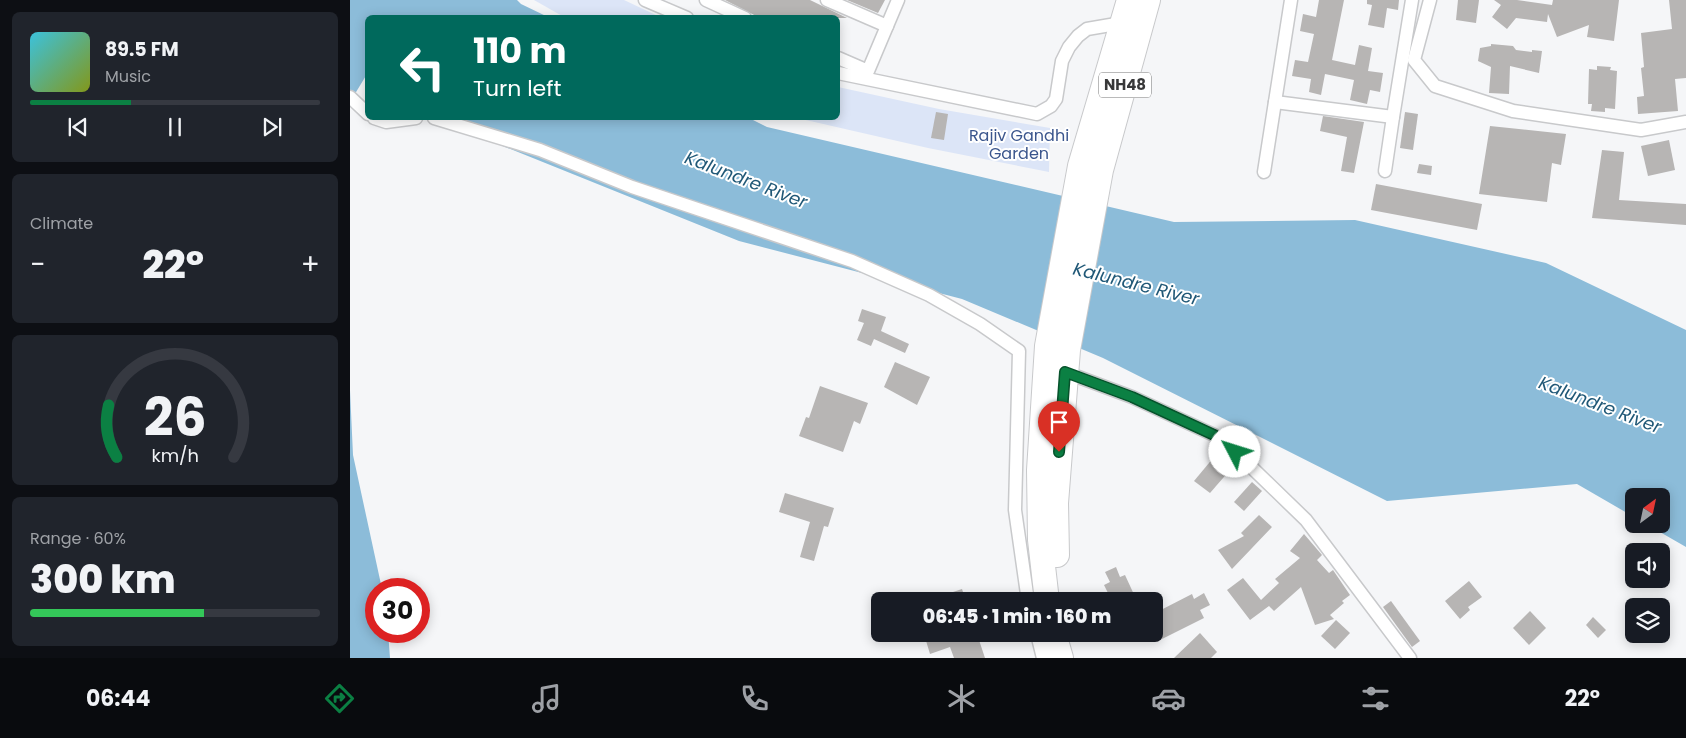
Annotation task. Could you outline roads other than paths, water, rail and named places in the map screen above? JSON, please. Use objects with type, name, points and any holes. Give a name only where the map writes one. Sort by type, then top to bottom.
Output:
[{"type":"highway","name":"NH48","points":[[1046,592],[1040,540],[1039,470],[1091,168],[1122,22],[1129,0]]},
{"type":"highway","name":"NH48","points":[[1091,168],[1148,0]]},
{"type":"highway","name":"NH48","points":[[1060,356],[1056,542],[1061,592]]},
{"type":"highway","points":[[1056,642],[1061,658]]},
{"type":"highway","points":[[1071,642],[1076,658]]},
{"type":"street","points":[[645,0],[680,15]]},
{"type":"street","points":[[706,0],[738,15]]},
{"type":"street","points":[[840,59],[868,71],[898,0]]},
{"type":"street","points":[[1264,172],[1291,0]]},
{"type":"street","points":[[1385,172],[1412,0]]},
{"type":"street","points":[[1430,0],[1414,60],[1434,86],[1512,111],[1640,130],[1686,122]]},
{"type":"street","points":[[834,1],[887,26]]},
{"type":"street","points":[[840,73],[998,108],[1037,114],[1051,106],[1056,99],[1062,60],[1078,36],[1087,29],[1122,22]]},
{"type":"street","points":[[351,98],[365,111]]},
{"type":"street","points":[[1275,102],[1393,118]]},
{"type":"street","points":[[380,120],[386,122],[401,120]]},
{"type":"street","points":[[441,120],[540,150],[632,187],[852,261],[930,295],[980,324],[1019,351],[1015,510],[1026,592]]},
{"type":"street","points":[[1060,356],[1132,397],[1214,435],[1245,461],[1306,520],[1410,658]]},
{"type":"street","points":[[1039,642],[1043,658]]},
{"type":"water","points":[[350,0],[517,0],[521,4],[544,15],[365,15],[365,77],[350,102]]},
{"type":"water","name":"Kalundre River","points":[[448,120],[753,120],[767,127],[1174,222],[1355,220],[1546,263],[1686,330],[1686,547],[1662,533],[1670,533],[1670,488],[1625,488],[1625,512],[1577,484],[1387,501],[1103,358],[962,299],[739,241],[458,128]]},
{"type":"water","points":[[350,390],[353,455],[380,578],[365,578],[365,643],[389,643],[390,658],[350,658]]},
{"type":"park label","name":"Rajiv Gandhi Garden","points":[[1019,144]]}]
